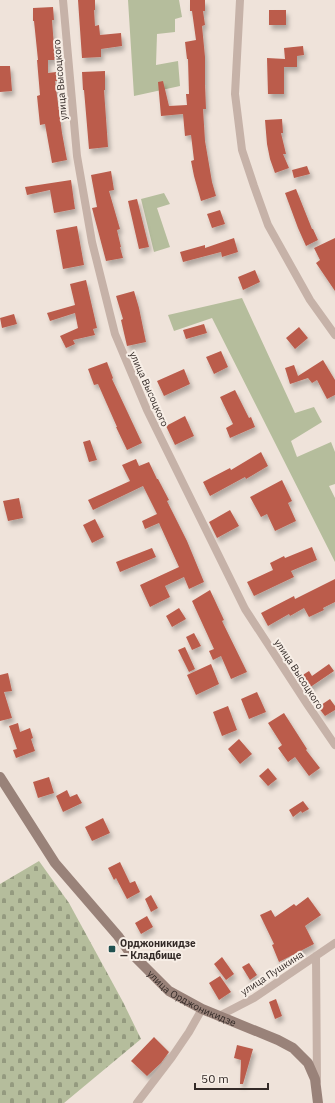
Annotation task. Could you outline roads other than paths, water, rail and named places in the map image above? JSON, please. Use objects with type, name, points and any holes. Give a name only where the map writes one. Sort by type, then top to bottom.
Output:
[{"type":"main road","name":"улица Орджоникидзе","points":[[0,778],[55,863],[118,936],[128,950],[169,991],[202,1009],[278,1040],[293,1048],[308,1063],[315,1079],[318,1102]]},
{"type":"street","name":"улица Высоцкого","points":[[64,0],[77,156],[92,242],[115,334],[147,410],[245,609],[335,745]]},
{"type":"street","points":[[240,0],[235,94],[242,150],[268,225],[310,300],[335,335]]},
{"type":"street","name":"улица Пушкина","points":[[219,1016],[254,998],[335,943]]},
{"type":"street","points":[[316,956],[318,1102]]},
{"type":"street","points":[[137,1103],[172,1057],[202,1009]]},
{"type":"place","name":"Орджоникидзе — Кладбище","points":[[112,949]]}]
